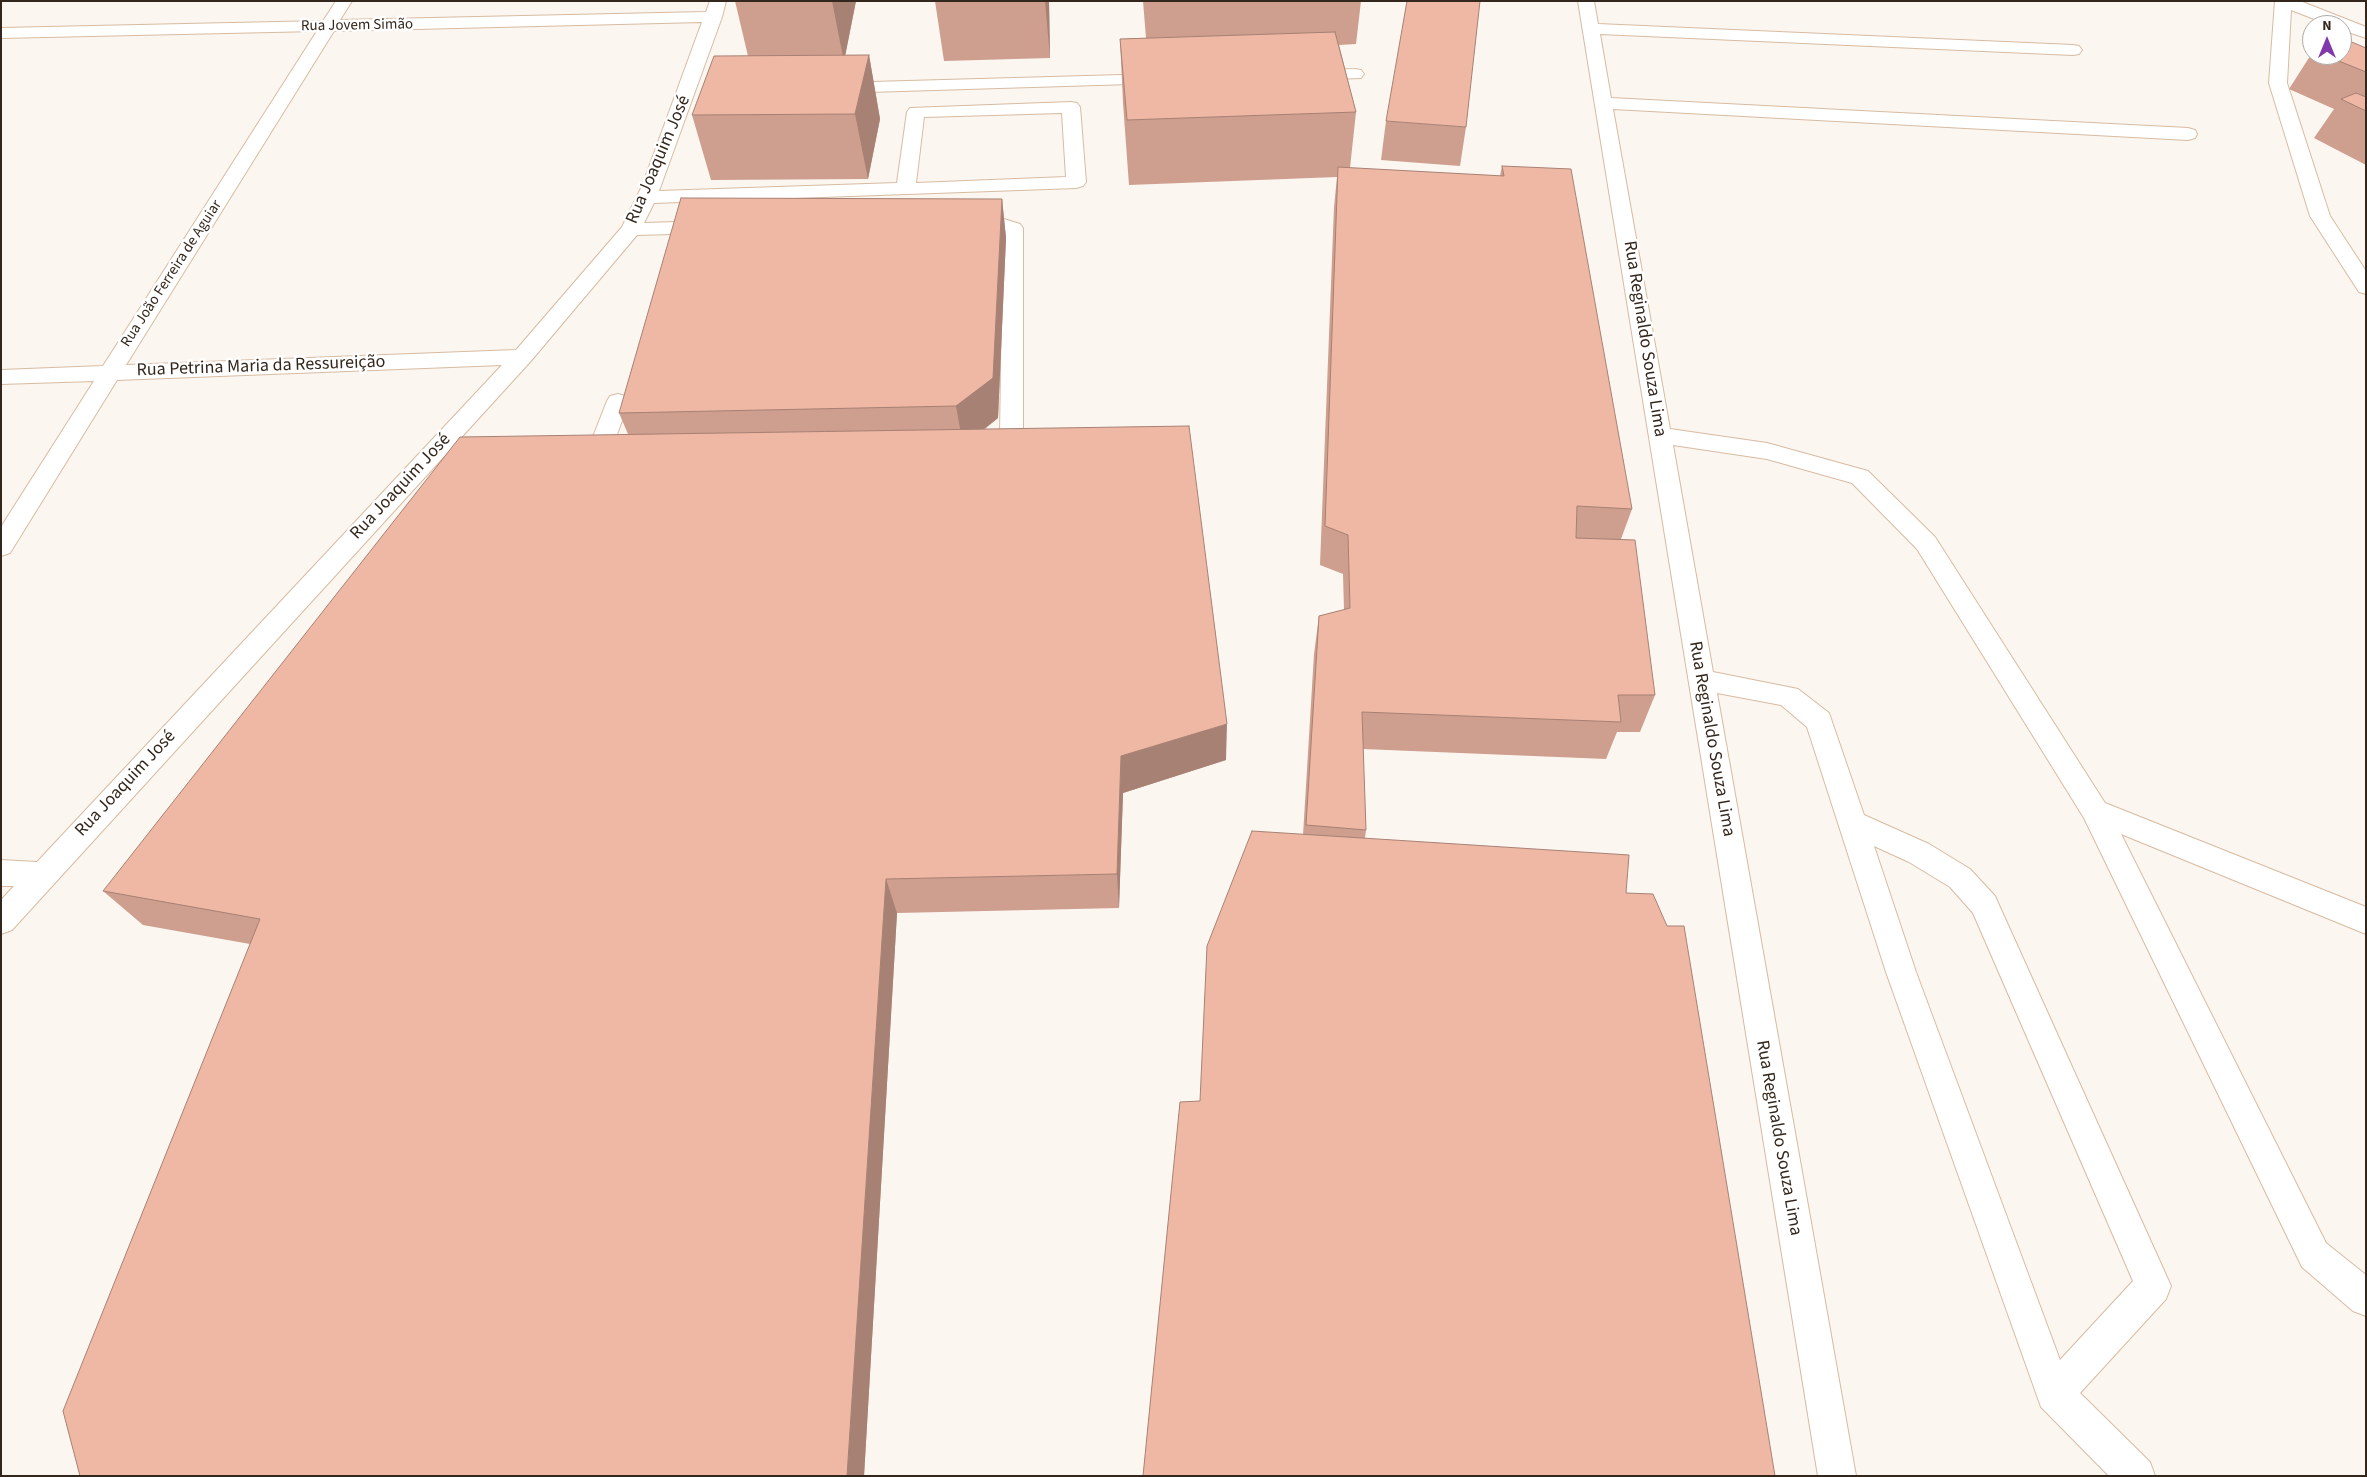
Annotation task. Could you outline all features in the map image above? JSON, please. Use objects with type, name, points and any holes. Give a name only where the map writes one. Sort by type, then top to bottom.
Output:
[{"type":"street","name":"Rua João Ferreira de Aguiar","points":[[1,547],[344,1]]},
{"type":"street","name":"Rua Reginaldo Souza Lima","points":[[1586,1],[1828,1437],[1837,1476]]},
{"type":"street","points":[[2366,33],[2283,1],[2278,83],[2320,216],[2366,288]]},
{"type":"street","name":"Rua Jovem Simão","points":[[1,33],[330,26],[716,9]]},
{"type":"street","name":"Rua Joaquim José","points":[[1,921],[42,874],[522,358],[631,229],[696,92],[716,9]]},
{"type":"street","points":[[1592,29],[2073,50]]},
{"type":"street","points":[[1295,76],[1355,74]]},
{"type":"street","points":[[816,89],[1175,79]]},
{"type":"street","points":[[1604,103],[2188,134]]},
{"type":"street","points":[[647,198],[1076,182],[1071,107],[916,112],[906,188]]},
{"type":"street","points":[[949,222],[991,221],[1013,228],[1011,438],[995,448],[966,449]]},
{"type":"street","points":[[631,229],[732,227]]},
{"type":"street","name":"Rua Petrina Maria da Ressureição","points":[[1,377],[522,358]]},
{"type":"street","points":[[597,457],[618,401]]},
{"type":"street","points":[[1660,435],[1767,450],[1860,477],[1926,543],[2095,811],[2314,1255],[2366,1298]]},
{"type":"street","points":[[430,456],[457,458]]},
{"type":"street","points":[[1701,680],[1788,696],[1818,722],[1901,972],[2054,1394],[2136,1476]]},
{"type":"street","points":[[2095,811],[2366,921]]},
{"type":"street","points":[[1851,822],[1919,853],[1960,878],[1984,905],[2153,1286],[2054,1394]]},
{"type":"street","points":[[1,873],[42,874]]},
{"type":"building","points":[[1407,1],[1480,1],[1466,127],[1386,121]]},
{"type":"building","points":[[1335,32],[1356,112],[1127,120],[1120,39]]},
{"type":"building","points":[[2352,42],[2366,48],[2366,72],[2349,65],[2352,65]]},
{"type":"building","points":[[869,55],[855,114],[692,115],[714,56]]},
{"type":"building","points":[[2356,93],[2366,97],[2366,111],[2341,99]]},
{"type":"building","points":[[1502,166],[1571,169],[1632,509],[1577,506],[1576,538],[1635,540],[1655,695],[1618,695],[1621,722],[1362,712],[1366,830],[1306,825],[1319,616],[1350,608],[1348,535],[1325,526],[1338,167],[1504,176]]},
{"type":"building","points":[[681,198],[1002,199],[993,378],[956,406],[619,413]]},
{"type":"building","points":[[1189,426],[1227,724],[1121,756],[1117,874],[886,879],[847,1476],[80,1476],[63,1411],[260,919],[103,891],[460,437]]},
{"type":"building","points":[[1252,831],[1629,855],[1626,893],[1653,894],[1667,926],[1684,926],[1775,1476],[1143,1476],[1180,1102],[1200,1101],[1207,946]]}]
